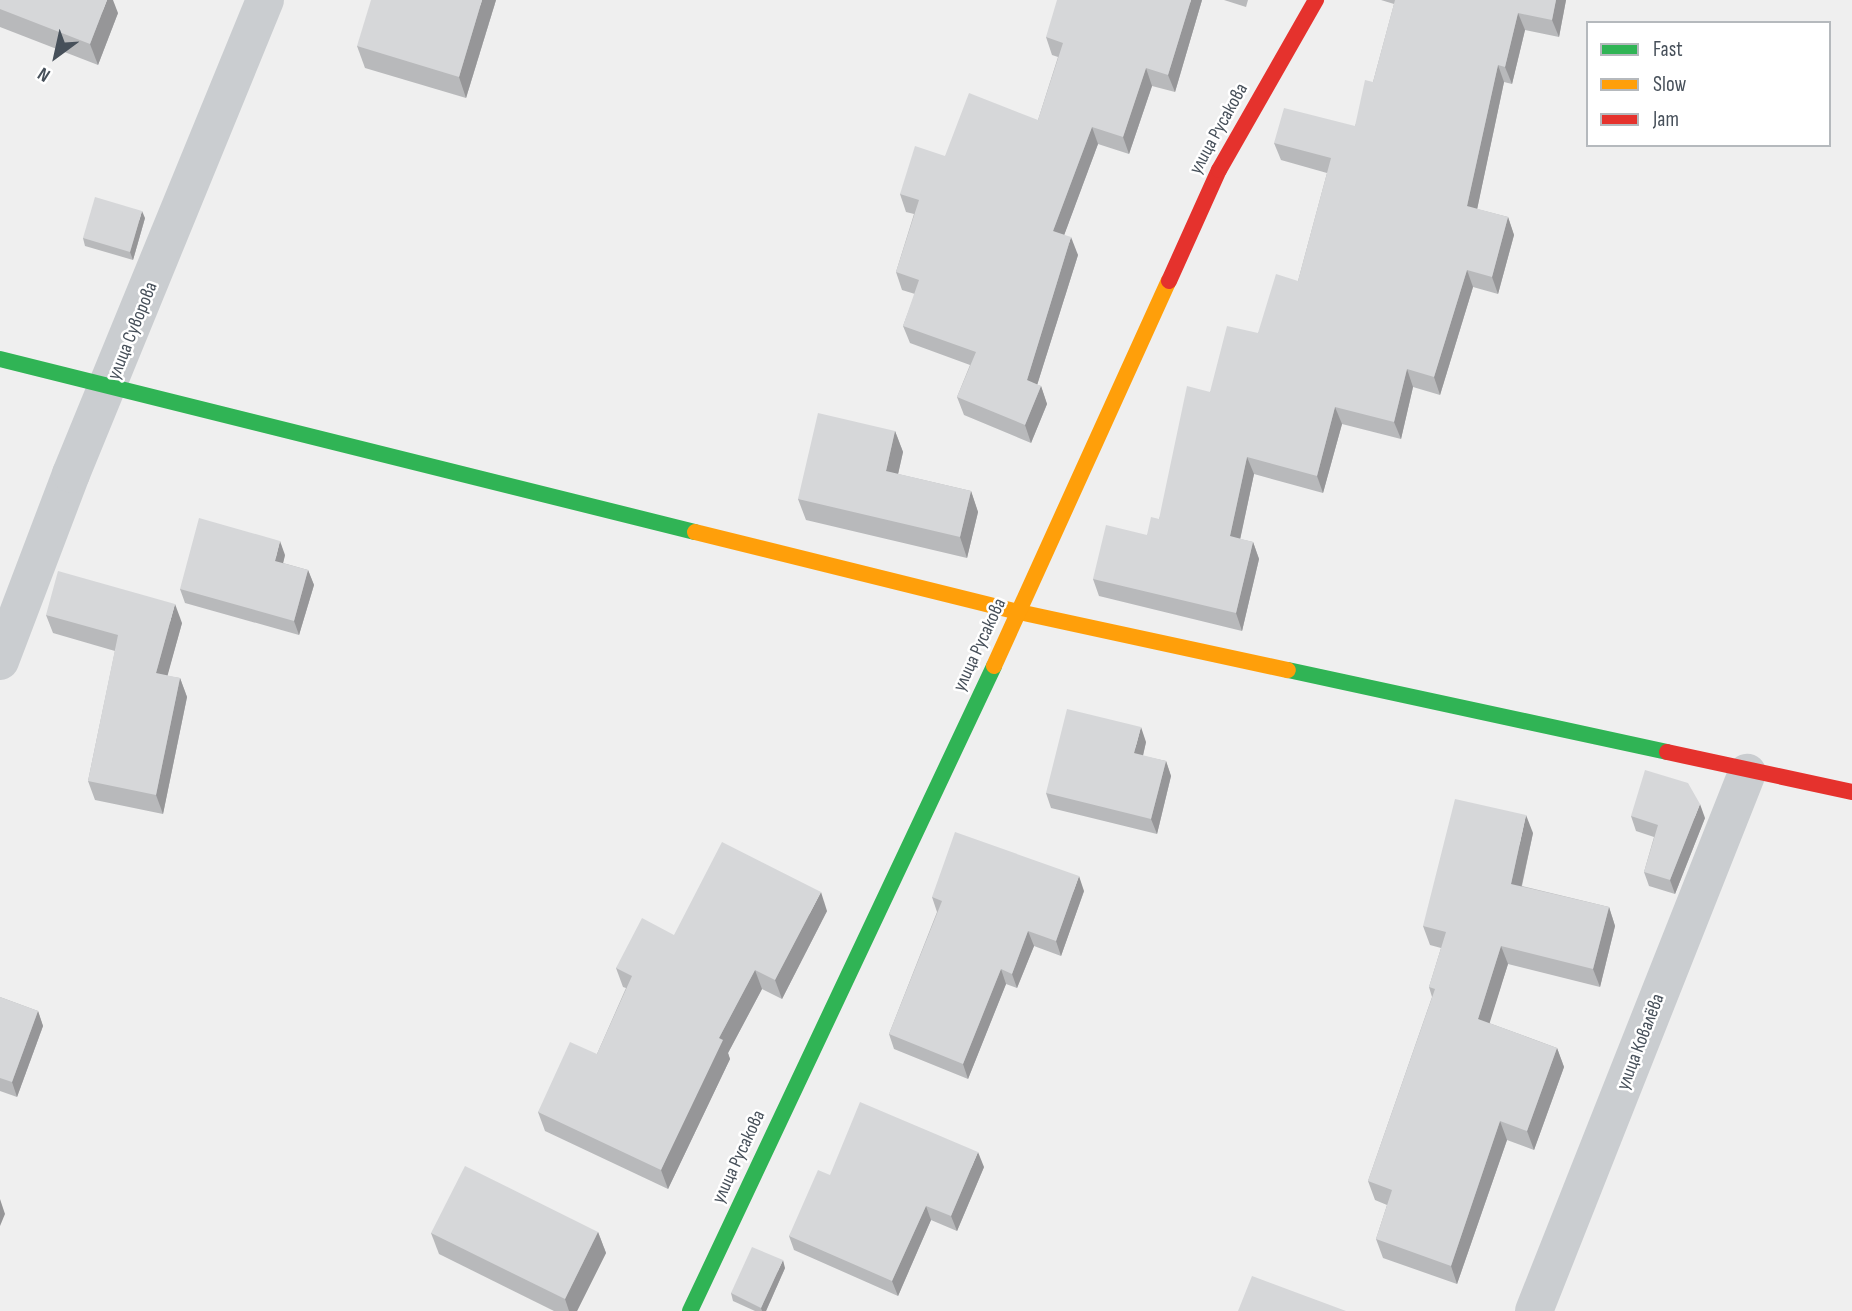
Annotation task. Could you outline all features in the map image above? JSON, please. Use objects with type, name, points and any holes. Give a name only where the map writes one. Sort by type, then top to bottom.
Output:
[{"type":"street","name":"улица Суворова","points":[[0,661],[71,474],[111,385],[265,0]]},
{"type":"street","name":"улица Русакова","points":[[690,1311],[1019,612],[1219,170],[1316,0]]},
{"type":"street","points":[[0,359],[1019,612],[1747,773],[1852,792]]},
{"type":"street","name":"улица Ковалёва","points":[[1534,1311],[1747,773]]},
{"type":"building","points":[[0,0],[107,0],[90,44],[0,9]]},
{"type":"building","points":[[371,0],[482,0],[459,77],[357,46]]},
{"type":"building","points":[[1057,0],[1191,0],[1168,75],[1146,68],[1123,137],[1092,127],[1053,231],[1071,237],[1027,380],[1041,386],[1025,425],[957,397],[976,352],[903,326],[919,280],[896,272],[919,200],[900,194],[915,146],[945,156],[969,93],[1038,120],[1063,43],[1046,37]]},
{"type":"building","points":[[1395,0],[1556,0],[1552,20],[1518,13],[1505,67],[1498,65],[1467,206],[1508,217],[1492,277],[1467,270],[1434,377],[1407,369],[1394,422],[1335,407],[1317,476],[1247,457],[1230,536],[1253,542],[1236,613],[1093,579],[1106,525],[1147,535],[1151,517],[1159,519],[1187,386],[1210,392],[1227,326],[1258,333],[1276,274],[1298,281],[1331,158],[1274,143],[1284,108],[1355,126],[1365,80],[1373,82]]},
{"type":"building","points":[[95,197],[142,211],[130,252],[83,238]]},
{"type":"building","points":[[818,413],[895,431],[886,471],[971,491],[960,537],[798,499]]},
{"type":"building","points":[[199,518],[280,541],[275,561],[308,570],[294,621],[180,589]]},
{"type":"building","points":[[58,571],[175,604],[156,673],[180,678],[156,795],[88,781],[118,635],[46,615]]},
{"type":"building","points":[[1067,709],[1141,727],[1134,753],[1166,761],[1151,819],[1046,793]]},
{"type":"building","points":[[1645,770],[1688,783],[1700,804],[1670,880],[1644,872],[1658,825],[1631,816]]},
{"type":"building","points":[[1455,799],[1526,815],[1511,884],[1609,907],[1593,969],[1501,946],[1478,1019],[1557,1048],[1527,1131],[1500,1121],[1451,1266],[1376,1239],[1392,1190],[1368,1181],[1435,989],[1429,987],[1446,932],[1423,926]]},
{"type":"building","points":[[955,832],[1079,876],[1056,941],[1028,931],[1012,974],[1001,969],[963,1064],[889,1034],[942,901],[932,897]]},
{"type":"building","points":[[722,842],[821,892],[775,980],[755,970],[719,1038],[723,1040],[661,1170],[538,1112],[570,1042],[597,1054],[632,976],[616,968],[642,918],[674,935]]},
{"type":"building","points":[[0,997],[38,1011],[12,1082],[0,1078]]},
{"type":"building","points":[[860,1102],[978,1152],[951,1216],[926,1206],[892,1281],[789,1236],[818,1170],[830,1175]]},
{"type":"building","points":[[465,1166],[598,1232],[565,1299],[431,1233]]},
{"type":"building","points":[[752,1247],[783,1260],[761,1308],[731,1293]]},
{"type":"building","points":[[1252,1276],[1346,1311],[1238,1311]]},
{"type":"traffic: fast","points":[[0,359],[695,532]]},
{"type":"traffic: fast","points":[[690,1311],[994,666]]},
{"type":"traffic: fast","points":[[1288,670],[1667,752]]},
{"type":"traffic: slow","points":[[994,666],[1169,281]]},
{"type":"traffic: slow","points":[[695,532],[1019,612],[1288,670]]},
{"type":"traffic: jam","points":[[1169,281],[1219,170],[1316,0]]},
{"type":"traffic: jam","points":[[1667,752],[1852,792]]}]
